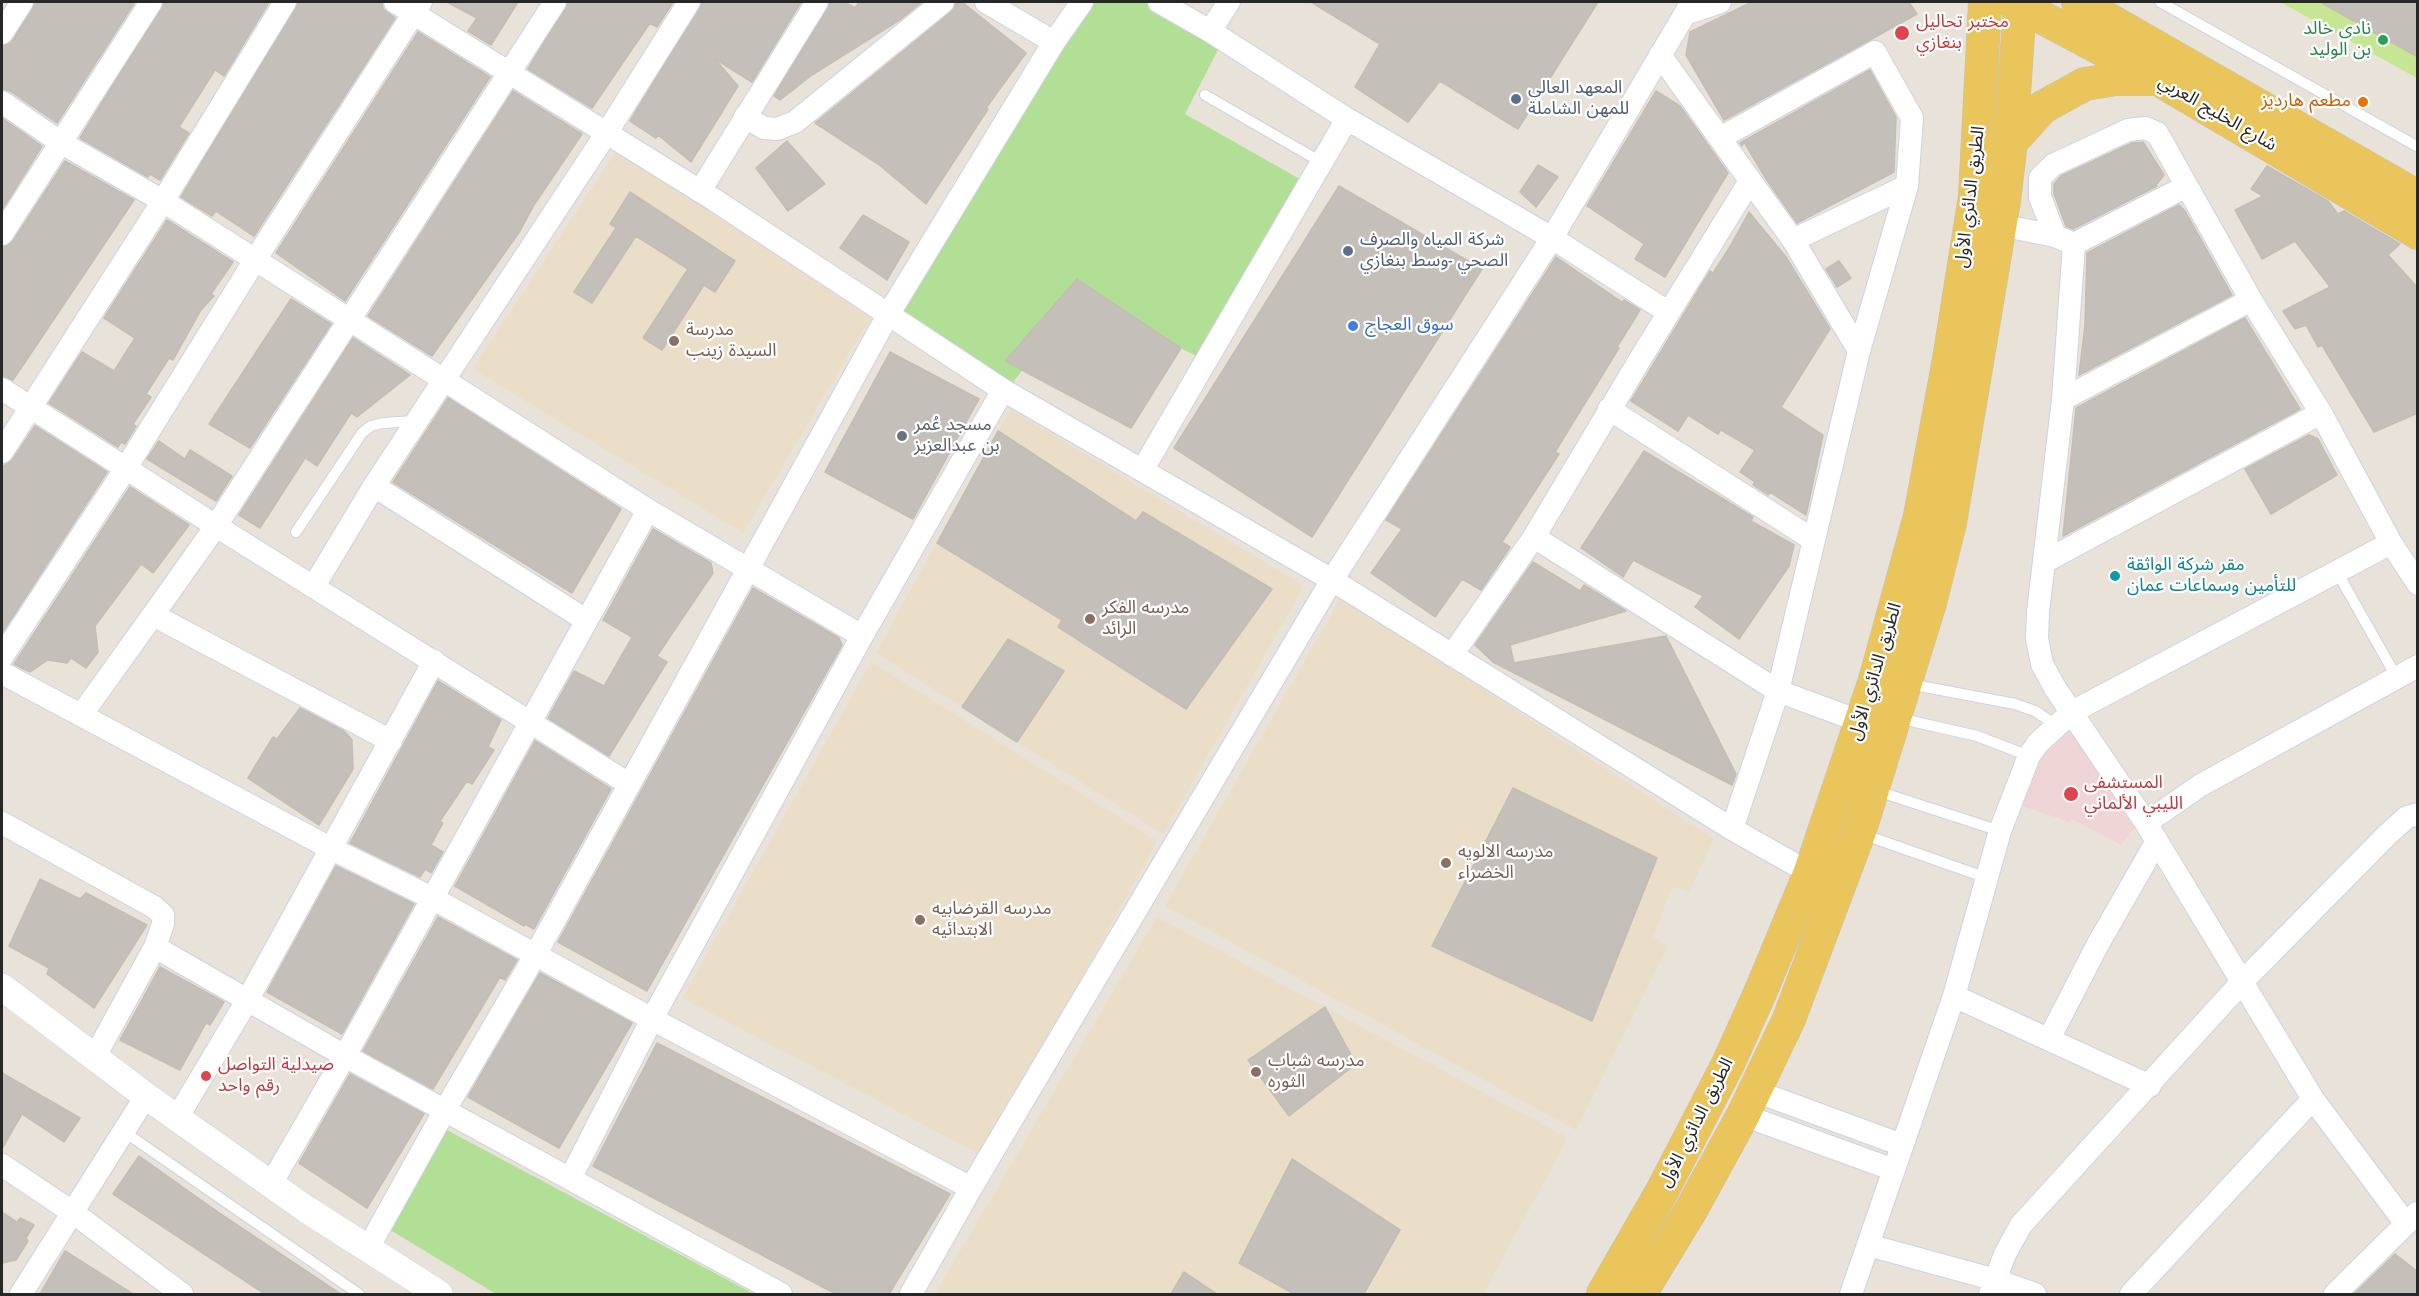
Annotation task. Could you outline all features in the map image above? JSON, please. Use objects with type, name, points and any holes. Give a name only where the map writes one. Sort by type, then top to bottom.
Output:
[{"type":"main road","points":[[1959,2],[1982,44]]},
{"type":"main road","name":"الطريق الدائري الأول","points":[[1603,1294],[1661,1193],[1728,1064],[1809,873],[1862,722],[1920,516],[1949,359],[1975,196],[1980,139],[1985,2]]},
{"type":"main road","name":"الطريق الدائري الأول","points":[[1640,1294],[1691,1209],[1749,1103],[1789,1019],[1859,833],[1930,603],[1950,523],[2000,225],[2011,142],[2018,3]]},
{"type":"main road","name":"شارع الخليج العربي","points":[[2018,3],[2158,79],[2418,233]]},
{"type":"main road","name":"شارع الخليج العربي","points":[[2084,3],[2418,197]]},
{"type":"main road","points":[[2011,142],[2043,107],[2085,84],[2116,79],[2158,79]]},
{"type":"street","points":[[2,33],[22,2]]},
{"type":"street","points":[[2,234],[151,2]]},
{"type":"street","points":[[2,452],[163,201],[285,2]]},
{"type":"street","points":[[82,714],[216,526],[347,320],[555,2]]},
{"type":"street","points":[[314,586],[374,486],[606,135],[688,2]]},
{"type":"street","points":[[700,191],[817,2]]},
{"type":"street","points":[[745,117],[764,128],[777,129],[795,122],[943,2]]},
{"type":"street","points":[[986,2],[1054,42]]},
{"type":"street","points":[[367,1250],[536,954],[888,315],[1054,42],[1082,2]]},
{"type":"street","points":[[1159,2],[1210,31],[1347,119],[1552,238],[1668,312]]},
{"type":"street","points":[[1210,31],[1228,2]]},
{"type":"street","points":[[911,1294],[971,1188],[1332,580],[1552,238],[1689,8],[1720,2]]},
{"type":"street","points":[[2,657],[126,468],[410,5],[510,73],[606,135],[700,191],[1003,390],[1332,580],[1732,829],[1809,873]]},
{"type":"street","points":[[1720,138],[1875,52],[1912,118],[1907,186],[1859,351],[1812,539],[1778,691],[1732,829]]},
{"type":"street","points":[[1660,55],[1793,240],[1859,351]]},
{"type":"street","points":[[2,102],[60,142],[163,201],[648,510],[862,636]]},
{"type":"street","points":[[1143,469],[1347,119]]},
{"type":"street","points":[[2335,1294],[2412,1218],[2313,1099],[2151,832],[2064,719],[2055,688],[2042,664],[2037,639],[2063,399],[2064,240],[2040,197],[2040,178],[2053,165],[2128,130],[2145,128],[2157,133],[2251,300],[2321,413],[2391,543],[2418,584]]},
{"type":"street","points":[[1452,655],[1534,537],[1609,409],[1750,181]]},
{"type":"street","points":[[1793,240],[1907,186]]},
{"type":"street","points":[[2000,225],[2064,240],[2187,186]]},
{"type":"street","points":[[2063,399],[2251,300]]},
{"type":"street","points":[[2,389],[216,526],[434,660],[629,784]]},
{"type":"street","points":[[570,1179],[652,1019],[862,636],[1003,390]]},
{"type":"street","points":[[1609,409],[1812,539]]},
{"type":"street","points":[[2044,562],[2321,413]]},
{"type":"street","points":[[374,486],[586,620]]},
{"type":"street","points":[[271,1184],[345,1056],[648,510]]},
{"type":"street","points":[[1534,537],[1778,691],[1862,722]]},
{"type":"street","points":[[1851,1294],[1954,996],[2000,831],[2029,756],[2038,743],[2064,719],[2391,543]]},
{"type":"street","points":[[153,615],[391,741]]},
{"type":"street","points":[[177,1118],[248,999],[434,660]]},
{"type":"street","points":[[2049,1040],[2151,832],[2201,785],[2418,666]]},
{"type":"street","points":[[2,673],[332,849],[432,898],[652,1019],[971,1188]]},
{"type":"street","points":[[1993,1287],[2005,1254],[2021,1225],[2150,1086],[2242,982],[2388,834],[2407,817],[2418,814]]},
{"type":"street","points":[[2,823],[154,907],[163,915],[163,924],[155,947],[94,1058]]},
{"type":"street","points":[[155,947],[345,1056],[782,1294]]},
{"type":"street","points":[[2,987],[146,1096],[427,1292]]},
{"type":"street","points":[[1954,996],[2150,1086]]},
{"type":"street","points":[[21,1294],[75,1214],[146,1096]]},
{"type":"street","points":[[2131,1294],[2313,1099]]},
{"type":"street","points":[[1749,1103],[1902,1145]]},
{"type":"street","points":[[1749,1103],[1894,1170]]},
{"type":"street","points":[[2,1166],[75,1214],[182,1294]]},
{"type":"street","points":[[1868,1245],[1993,1287],[2035,1294]]},
{"type":"lane","points":[[2160,2],[2418,147]]},
{"type":"lane","points":[[1206,95],[1322,162]]},
{"type":"lane","points":[[296,532],[362,433],[383,423],[416,421]]},
{"type":"lane","points":[[2337,572],[2397,678]]},
{"type":"lane","points":[[1906,684],[2015,704],[2064,719]]},
{"type":"lane","points":[[1895,718],[1977,736],[2029,756]]},
{"type":"lane","points":[[1871,789],[2000,831]]},
{"type":"lane","points":[[1859,833],[1987,878]]},
{"type":"lane","points":[[123,1131],[359,1294]]},
{"type":"shaded area","name":"مدرسة السيدة زينب","points":[[616,151],[873,313],[743,533],[473,369]]},
{"type":"shaded area","name":"مدرسه الفكر الرائد","points":[[1010,409],[1304,586],[1163,834],[876,653]]},
{"type":"shaded area","name":"مدرسه الالويه الخضراء","points":[[1341,597],[1714,839],[1689,892],[1672,887],[1653,937],[1668,946],[1576,1130],[1165,906]]},
{"type":"shaded area","name":"مدرسه القرضابيه الابتدائيه","points":[[871,662],[1157,841],[983,1156],[682,998]]},
{"type":"shaded area","name":"المستشفى الليبي الألماني","points":[[2069,728],[2140,821],[2121,845],[2072,819],[2069,822],[2016,804],[2043,749]]},
{"type":"shaded area","name":"مدرسه شباب الثوره","points":[[1157,917],[1568,1138],[1483,1294],[935,1294]]},
{"type":"green space","points":[[1084,2],[1157,2],[1223,40],[1185,114],[1305,182],[1204,360],[1078,296],[1008,389],[888,315]]},
{"type":"green space","name":"نادي خالد بن الوليد","points":[[2280,2],[2417,2],[2417,78]]},
{"type":"green space","points":[[447,1130],[754,1294],[496,1294],[387,1228]]},
{"type":"building","points":[[35,2],[135,2],[57,123],[10,91],[2,89],[2,46],[13,40]]},
{"type":"building","points":[[164,2],[269,2],[224,76],[215,70],[179,127],[189,133],[160,180],[150,174],[148,177],[80,138]]},
{"type":"building","points":[[298,2],[382,2],[383,9],[395,18],[254,236],[216,211],[212,216],[181,197]]},
{"type":"building","points":[[447,2],[518,2],[491,45],[468,31],[477,18]]},
{"type":"building","points":[[568,2],[673,2],[657,27],[650,23],[592,108],[528,69]]},
{"type":"building","points":[[702,2],[801,2],[752,82],[715,59],[738,86],[691,162],[658,135],[656,138],[630,121]]},
{"type":"building","points":[[830,2],[844,2],[855,8],[859,2],[922,2],[901,19],[812,75],[780,100],[774,96]]},
{"type":"building","points":[[956,2],[962,2],[1026,53],[986,108],[988,109],[926,204],[878,164],[815,123],[951,12]]},
{"type":"building","points":[[1311,2],[1598,2],[1518,129],[1440,81],[1408,122],[1355,87],[1380,44]]},
{"type":"building","points":[[1752,2],[1909,2],[1917,14],[1724,120],[1686,55],[1690,32]]},
{"type":"building","points":[[2320,2],[2418,2],[2418,57]]},
{"type":"building","points":[[418,32],[490,77],[345,301],[276,253]]},
{"type":"building","points":[[1870,70],[1896,117],[1894,172],[1797,223],[1766,179],[1744,142],[1742,146],[1740,143]]},
{"type":"building","points":[[513,91],[582,134],[534,205],[520,231],[432,356],[368,316]]},
{"type":"building","points":[[1656,91],[1680,106],[1728,173],[1665,277],[1635,259],[1644,244],[1587,206]]},
{"type":"building","points":[[2,118],[42,146],[2,210]]},
{"type":"building","points":[[787,141],[825,184],[788,211],[756,168]]},
{"type":"building","points":[[2143,142],[2164,175],[2157,186],[2073,229],[2066,226],[2054,194],[2054,184],[2061,176],[2132,143]]},
{"type":"building","points":[[65,161],[134,200],[13,380],[2,376],[2,247],[13,241]]},
{"type":"building","points":[[1538,165],[1558,177],[1536,207],[1520,192]]},
{"type":"building","points":[[2267,166],[2328,201],[2338,214],[2344,211],[2400,244],[2388,255],[2418,288],[2418,413],[2374,432],[2322,345],[2318,347],[2306,325],[2295,329],[2283,311],[2330,287],[2295,241],[2262,259],[2235,210],[2263,196],[2251,189]]},
{"type":"building","name":"سوق العجاج","points":[[1339,186],[1482,269],[1312,537],[1174,448]]},
{"type":"building","points":[[630,192],[735,261],[715,292],[704,285],[662,350],[643,338],[688,269],[636,236],[592,303],[574,292],[616,228],[610,224]]},
{"type":"building","points":[[2179,205],[2185,211],[2232,295],[2079,375],[2085,325],[2087,253]]},
{"type":"building","points":[[1749,212],[1786,257],[1830,329],[1781,407],[1823,435],[1806,515],[1770,492],[1768,495],[1740,472],[1755,450],[1721,430],[1718,434],[1688,415],[1678,431],[1631,401],[1710,271],[1713,273],[1731,245]]},
{"type":"building","points":[[863,215],[909,242],[887,280],[840,248]]},
{"type":"building","points":[[167,220],[233,262],[211,294],[214,296],[201,310],[173,360],[169,358],[146,394],[151,397],[133,424],[136,426],[125,444],[121,442],[118,447],[49,403],[82,352],[114,371],[135,338],[104,318]]},
{"type":"building","points":[[1556,257],[1622,302],[1624,300],[1640,310],[1555,452],[1559,454],[1502,542],[1510,547],[1481,590],[1462,579],[1435,617],[1371,573],[1402,529],[1386,520]]},
{"type":"building","points":[[1839,261],[1851,278],[1837,287],[1826,269]]},
{"type":"building","points":[[1077,279],[1181,348],[1131,428],[1005,361]]},
{"type":"building","points":[[291,299],[331,324],[250,448],[209,424]]},
{"type":"building","points":[[2245,318],[2300,409],[2063,536],[2076,408]]},
{"type":"building","points":[[353,338],[410,375],[357,417],[351,413],[317,466],[305,458],[260,528],[239,515]]},
{"type":"building","name":"مسجد عُمر بن عبدالعزيز","points":[[890,352],[979,399],[913,519],[825,472]]},
{"type":"building","points":[[448,398],[621,509],[572,593],[393,482]]},
{"type":"building","points":[[35,426],[107,472],[2,633],[2,467],[13,459]]},
{"type":"building","points":[[998,431],[1136,521],[1143,512],[1272,589],[1186,709],[1058,627],[1062,620],[937,543]]},
{"type":"building","points":[[2309,435],[2318,439],[2337,475],[2271,514],[2245,469]]},
{"type":"building","points":[[159,441],[185,459],[190,450],[232,476],[216,501],[147,459]]},
{"type":"building","points":[[1644,451],[1753,517],[1751,521],[1794,545],[1789,566],[1739,639],[1695,607],[1703,596],[1633,560],[1623,577],[1581,548]]},
{"type":"building","points":[[130,487],[189,525],[153,573],[141,564],[95,626],[98,652],[86,668],[71,658],[67,663],[48,660],[30,672],[14,664]]},
{"type":"building","points":[[653,529],[711,563],[713,573],[657,656],[667,662],[609,756],[548,718],[574,671],[604,686],[632,637],[603,620]]},
{"type":"building","points":[[1533,562],[1580,591],[1584,585],[1626,611],[1510,645],[1514,663],[1666,636],[1736,774],[1732,785],[1493,662],[1475,645]]},
{"type":"building","points":[[753,588],[839,638],[842,645],[647,991],[558,942]]},
{"type":"building","points":[[1008,639],[1064,671],[1017,742],[962,707]]},
{"type":"building","points":[[438,681],[501,720],[488,747],[494,750],[472,784],[467,781],[440,821],[443,823],[431,845],[443,852],[431,873],[425,869],[420,877],[350,843]]},
{"type":"building","points":[[300,708],[344,731],[352,740],[353,769],[319,825],[248,778],[273,737],[277,739]]},
{"type":"building","points":[[535,741],[611,789],[534,929],[525,924],[524,926],[455,886]]},
{"type":"building","points":[[1513,788],[1657,858],[1592,1021],[1432,946]]},
{"type":"building","points":[[336,866],[414,904],[342,1034],[267,992]]},
{"type":"building","points":[[40,879],[80,899],[86,893],[147,925],[94,1008],[47,974],[49,968],[9,946]]},
{"type":"building","points":[[438,917],[517,960],[505,980],[500,977],[433,1089],[363,1051]]},
{"type":"building","points":[[160,967],[224,1002],[210,1025],[206,1023],[180,1070],[120,1040]]},
{"type":"building","points":[[540,973],[632,1023],[559,1148],[468,1097]]},
{"type":"building","points":[[1325,1007],[1356,1064],[1289,1116],[1248,1060]]},
{"type":"building","points":[[657,1043],[950,1194],[889,1294],[836,1294],[593,1166]]},
{"type":"building","points":[[2,1073],[80,1118],[64,1142],[22,1114],[2,1149]]},
{"type":"building","points":[[350,1074],[424,1114],[367,1208],[299,1163]]},
{"type":"building","points":[[139,1156],[341,1294],[265,1294],[113,1194]]},
{"type":"building","points":[[1292,1159],[1400,1230],[1364,1294],[1294,1294],[1239,1263]]},
{"type":"building","points":[[2,1212],[17,1222],[20,1218],[34,1225],[26,1238],[28,1241],[16,1260],[2,1263]]},
{"type":"building","points":[[65,1251],[133,1294],[40,1294]]},
{"type":"building","points":[[2395,1254],[2418,1272],[2418,1294],[2354,1294]]},
{"type":"building","points":[[1184,1272],[1217,1294],[1171,1294]]},
{"type":"place","name":"مختبر تحاليل بنغازي","points":[[1902,33]]},
{"type":"place","name":"نادي خالد بن الوليد","points":[[2383,40]]},
{"type":"place","name":"المعهد العالي للمهن الشاملة","points":[[1516,99]]},
{"type":"place","name":"مطعم هارديز","points":[[2363,102]]},
{"type":"place","name":"شركة المياه والصرف الصحي -وسط بنغازي","points":[[1348,251]]},
{"type":"place","name":"سوق العجاج","points":[[1353,326]]},
{"type":"place","name":"مدرسة السيدة زينب","points":[[674,341]]},
{"type":"place","name":"مسجد عُمر بن عبدالعزيز","points":[[902,436]]},
{"type":"place","name":"مقر شركة الواثقة للتأمين وسماعات عمان","points":[[2115,576]]},
{"type":"place","name":"مدرسه الفكر الرائد","points":[[1090,619]]},
{"type":"place","name":"المستشفى الليبي الألماني","points":[[2071,794]]},
{"type":"place","name":"مدرسه الالويه الخضراء","points":[[1446,863]]},
{"type":"place","name":"مدرسه القرضابيه الابتدائيه","points":[[920,920]]},
{"type":"place","name":"مدرسه شباب الثوره","points":[[1256,1072]]},
{"type":"place","name":"صيدلية التواصل رقم واحد","points":[[206,1076]]}]
